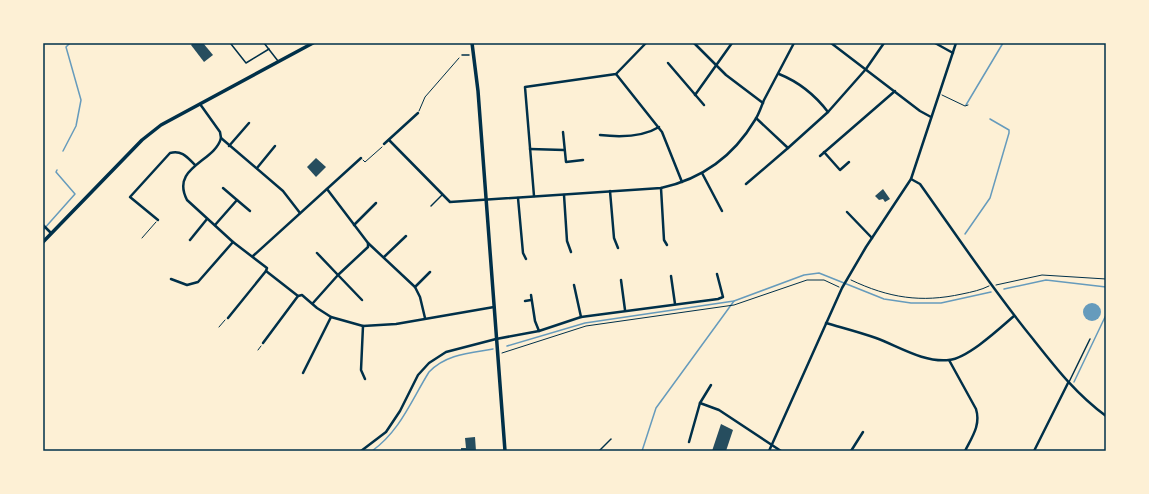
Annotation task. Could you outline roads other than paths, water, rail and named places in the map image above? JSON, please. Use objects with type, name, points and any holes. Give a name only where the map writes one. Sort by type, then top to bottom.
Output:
[{"type":"main road","points":[[43,242],[142,140],[161,125],[200,103],[279,63],[313,43]]},
{"type":"main road","points":[[472,43],[478,91],[505,451]]},
{"type":"street","points":[[534,196],[525,87],[616,74],[646,43]]},
{"type":"street","points":[[694,43],[717,65],[763,103]]},
{"type":"street","points":[[695,95],[732,43]]},
{"type":"street","points":[[389,140],[450,202],[486,201],[534,196],[661,188],[682,182],[702,173],[718,164],[736,147],[756,118],[794,43]]},
{"type":"street","points":[[831,43],[931,117]]},
{"type":"street","points":[[746,184],[828,112],[866,70],[884,43]]},
{"type":"street","points":[[935,43],[953,53]]},
{"type":"street","points":[[770,451],[842,287],[910,179],[956,43]]},
{"type":"street","points":[[668,64],[704,105]]},
{"type":"street","points":[[616,74],[659,127],[666,139],[682,182]]},
{"type":"street","points":[[778,74],[800,84],[828,112]]},
{"type":"street","points":[[820,156],[895,91]]},
{"type":"street","points":[[200,103],[220,132],[221,138],[218,145],[195,165],[185,179],[184,193],[187,200],[207,219],[248,255],[253,256],[268,268],[228,318]]},
{"type":"street","points":[[384,144],[418,113]]},
{"type":"street","points":[[756,118],[788,148]]},
{"type":"street","points":[[229,146],[249,123]]},
{"type":"street","points":[[600,135],[636,134],[653,131],[659,127]]},
{"type":"street","points":[[563,132],[566,162],[583,160]]},
{"type":"street","points":[[221,138],[283,191],[300,213]]},
{"type":"street","points":[[257,168],[275,146]]},
{"type":"street","points":[[530,149],[564,150]]},
{"type":"street","points":[[158,220],[130,196],[170,153],[177,151],[183,154],[195,165]]},
{"type":"street","points":[[824,152],[840,170],[850,162]]},
{"type":"street","points":[[253,256],[361,158]]},
{"type":"street","points":[[702,173],[722,211]]},
{"type":"street","points":[[910,179],[920,184],[1014,316],[1068,383],[1082,398],[1106,416]]},
{"type":"street","points":[[223,188],[250,211]]},
{"type":"street","points":[[661,188],[664,240],[668,245]]},
{"type":"street","points":[[327,189],[368,243],[415,287],[420,297],[425,318]]},
{"type":"street","points":[[610,191],[614,238],[618,248]]},
{"type":"street","points":[[564,195],[568,241],[571,252]]},
{"type":"street","points":[[518,198],[523,253],[526,259]]},
{"type":"street","points":[[215,225],[236,200]]},
{"type":"street","points":[[354,225],[376,203]]},
{"type":"street","points":[[847,212],[872,238]]},
{"type":"street","points":[[190,240],[207,219]]},
{"type":"street","points":[[43,225],[51,233]]},
{"type":"street","points":[[384,257],[406,236]]},
{"type":"street","points":[[171,279],[187,285],[198,282],[233,242]]},
{"type":"street","points":[[313,303],[338,275],[368,247],[368,243]]},
{"type":"street","points":[[317,253],[362,300]]},
{"type":"street","points":[[266,271],[298,296],[302,295],[317,308],[332,317],[363,326],[396,324],[494,307]]},
{"type":"street","points":[[415,287],[430,272]]},
{"type":"street","points":[[360,451],[376,440],[394,422],[418,375],[429,363],[454,349],[539,331],[581,317],[626,310],[684,304],[723,297],[717,274]]},
{"type":"street","points":[[671,276],[675,304]]},
{"type":"street","points":[[621,280],[626,310]]},
{"type":"street","points":[[574,285],[581,317]]},
{"type":"street","points":[[263,343],[298,296]]},
{"type":"street","points":[[531,296],[535,321],[539,331]]},
{"type":"street","points":[[525,301],[531,300]]},
{"type":"street","points":[[826,323],[876,338],[924,358],[949,360],[968,352],[982,343],[1014,316]]},
{"type":"street","points":[[303,373],[332,317]]},
{"type":"street","points":[[363,326],[361,370],[365,379]]},
{"type":"street","points":[[949,360],[976,409],[979,418],[977,428],[966,451]]},
{"type":"street","points":[[1034,451],[1068,383]]},
{"type":"street","points":[[689,442],[700,403],[711,385]]},
{"type":"street","points":[[700,403],[719,410],[771,446],[781,451]]},
{"type":"street","points":[[851,451],[864,432]]},
{"type":"lane","points":[[233,43],[231,44],[246,63],[269,49]]},
{"type":"lane","points":[[264,43],[279,63]]},
{"type":"lane","points":[[462,55],[469,55]]},
{"type":"lane","points":[[432,206],[442,195]]},
{"type":"lane","points":[[1068,383],[1090,339]]},
{"type":"lane","points":[[599,451],[611,439]]},
{"type":"water","points":[[1088,303],[1096,303],[1101,308],[1099,319],[1096,321],[1088,321],[1083,316],[1083,308]]},
{"type":"waterway","points":[[63,151],[76,126],[81,100],[66,47],[70,43]]},
{"type":"waterway","points":[[966,105],[1003,43]]},
{"type":"waterway","points":[[965,234],[990,198],[1009,133],[1009,130],[990,119]]},
{"type":"waterway","points":[[43,230],[75,194],[56,172],[57,170]]},
{"type":"waterway","points":[[507,346],[585,323],[734,301],[804,275],[819,273],[884,299],[911,303],[941,303],[991,292]]},
{"type":"waterway","points":[[1004,289],[1046,280],[1106,287]]},
{"type":"waterway","points":[[642,451],[656,408],[734,301]]},
{"type":"waterway","points":[[1074,382],[1106,315]]},
{"type":"waterway","points":[[372,451],[382,443],[398,425],[429,372],[436,366],[443,361],[459,355],[493,349]]}]
